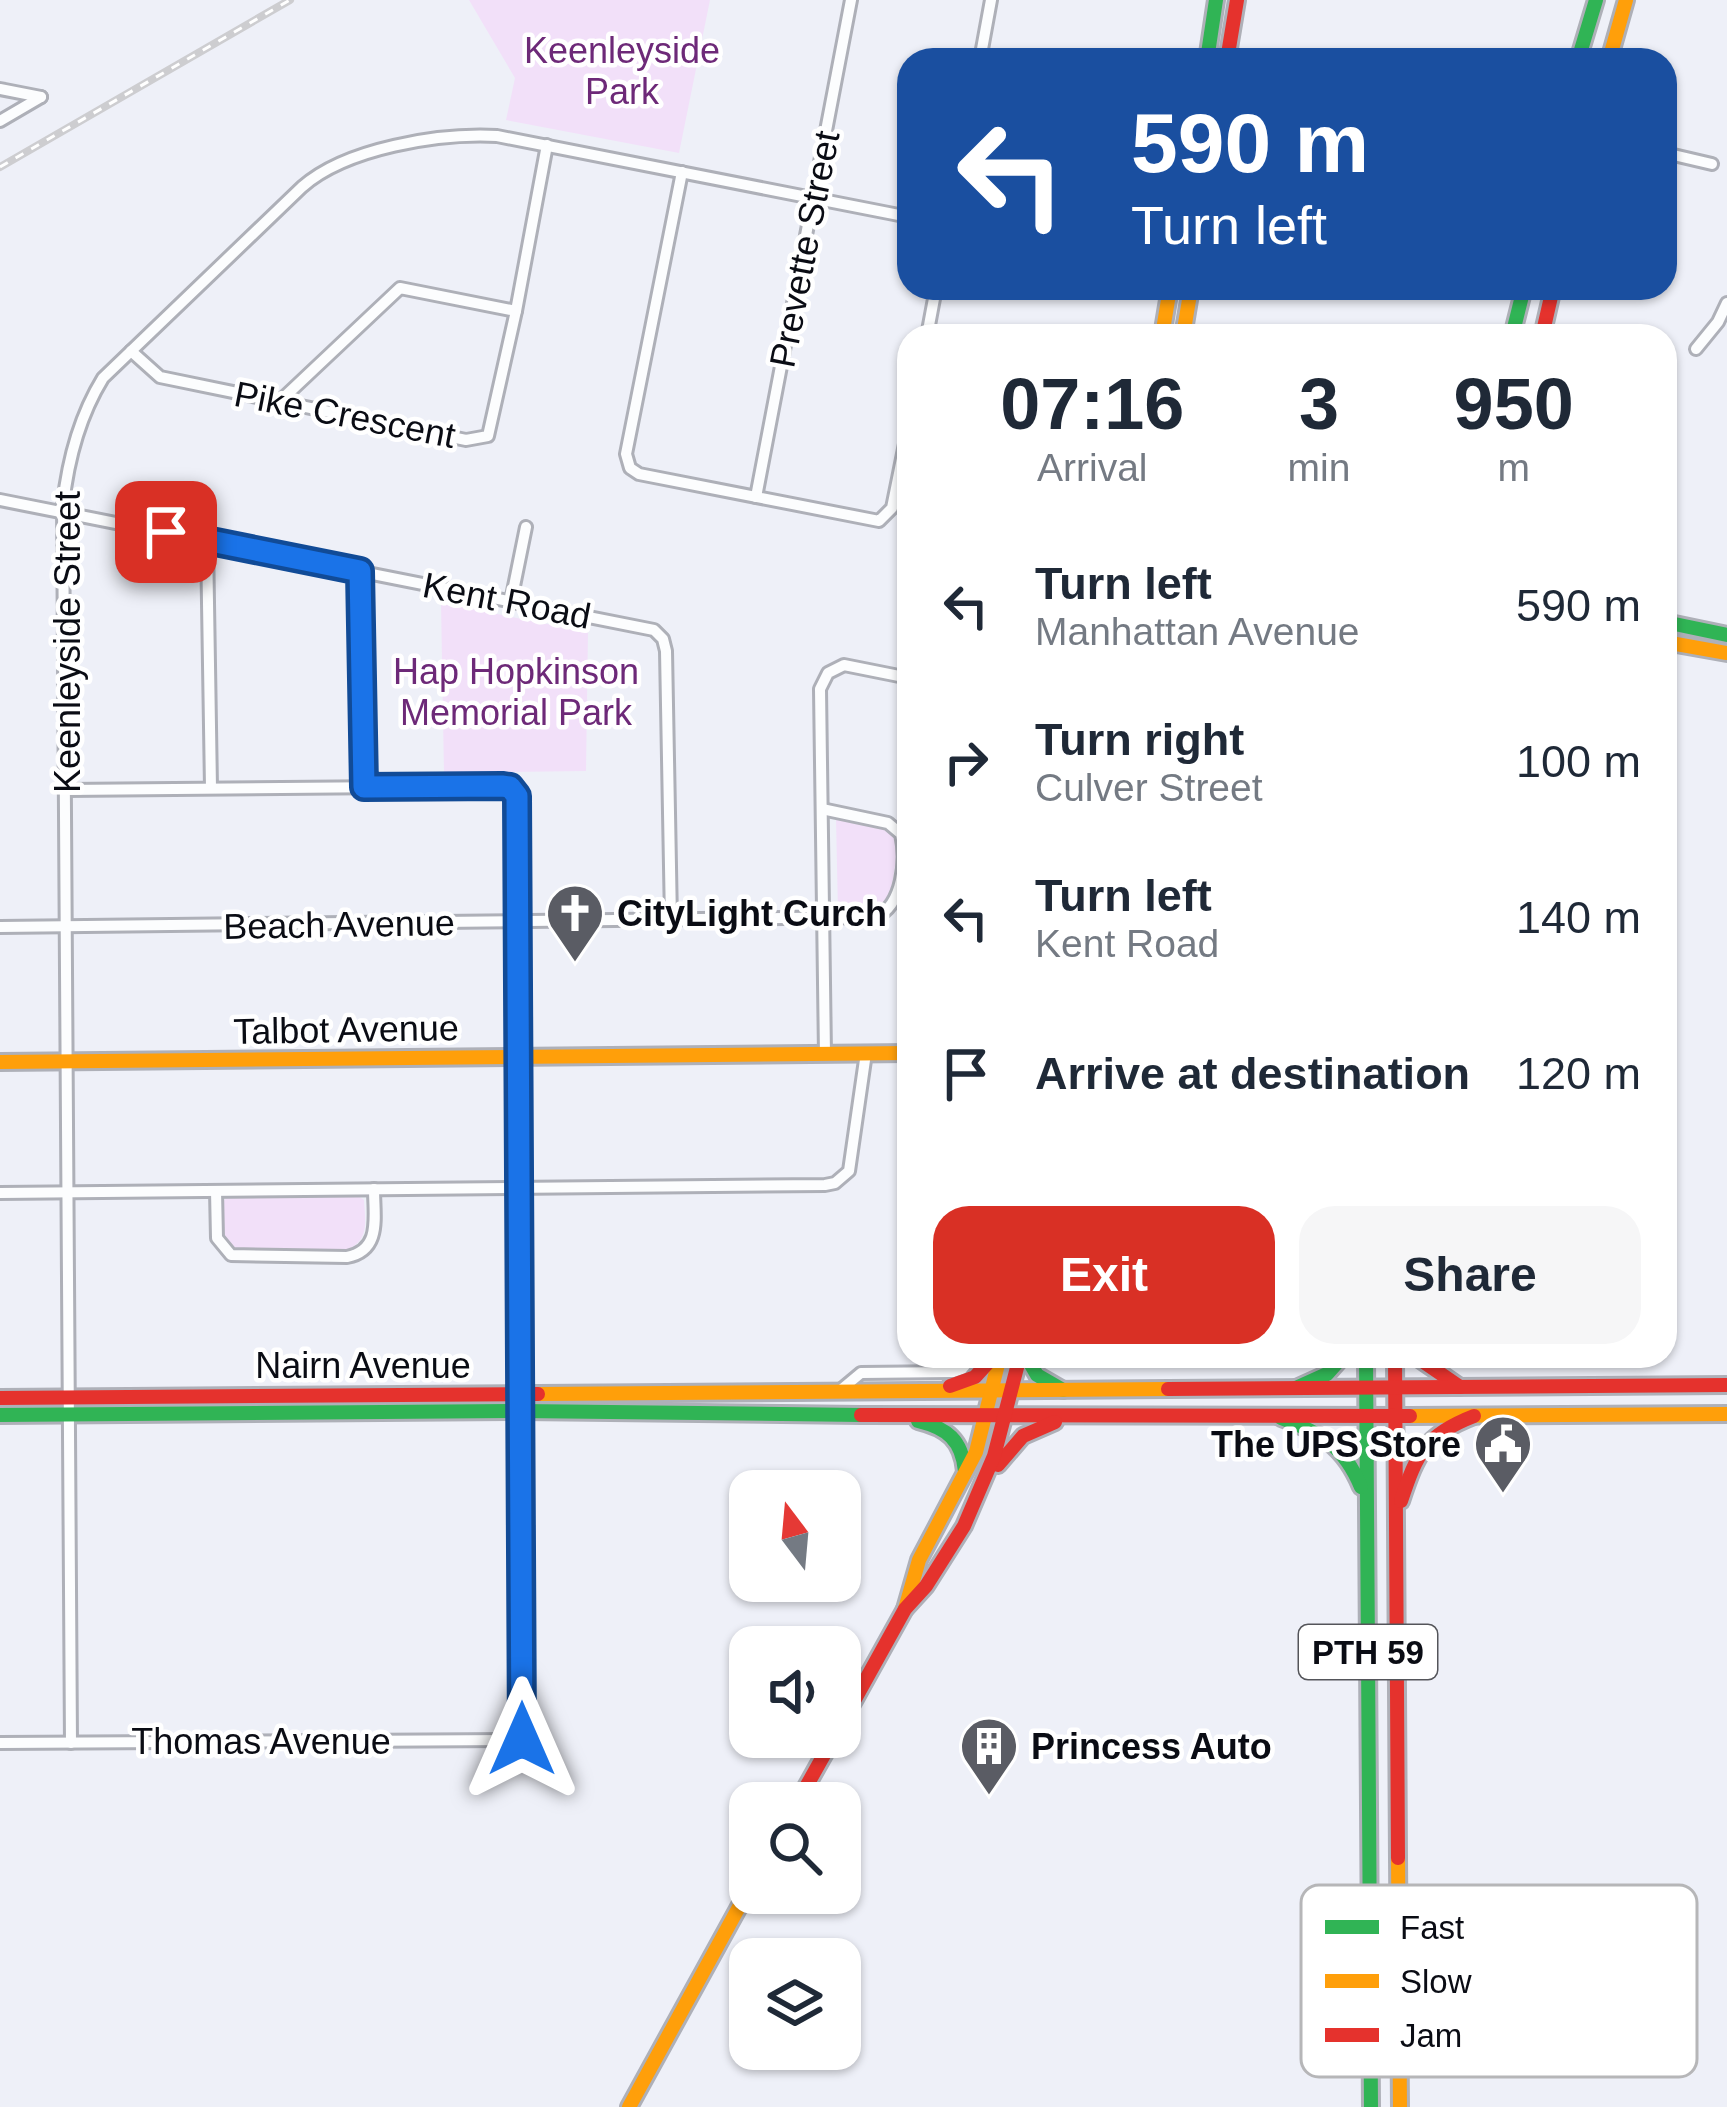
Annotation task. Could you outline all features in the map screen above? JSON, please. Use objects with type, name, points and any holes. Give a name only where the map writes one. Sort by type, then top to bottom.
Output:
[{"type":"main road","points":[[1209,48],[1216,0]]},
{"type":"main road","points":[[1229,48],[1237,0]]},
{"type":"main road","points":[[1581,48],[1596,0]]},
{"type":"main road","points":[[1612,48],[1626,0]]},
{"type":"main road","points":[[1677,625],[1727,635]]},
{"type":"main road","points":[[1677,643],[1727,653]]},
{"type":"main road","name":"Talbot Avenue","points":[[0,1062],[897,1053]]},
{"type":"main road","points":[[935,1391],[975,1377],[984,1368]]},
{"type":"main road","points":[[905,1610],[906,1589],[965,1479],[988,1417],[996,1368]]},
{"type":"main road","points":[[958,1531],[992,1465],[1020,1368]]},
{"type":"main road","points":[[1032,1368],[1063,1390]]},
{"type":"main road","points":[[1297,1388],[1332,1368]]},
{"type":"main road","name":"PTH 59","points":[[1366,1368],[1370,1885]]},
{"type":"main road","name":"PTH 59","points":[[1395,1368],[1399,1885]]},
{"type":"main road","points":[[1432,1368],[1460,1387]]},
{"type":"main road","points":[[1722,1385],[1723,1414]]},
{"type":"main road","name":"Nairn Avenue","points":[[0,1415],[227,1396],[1722,1385]]},
{"type":"main road","points":[[632,1411],[633,1393]]},
{"type":"main road","points":[[836,1413],[837,1393]]},
{"type":"main road","points":[[370,1395],[370,1412]]},
{"type":"main road","points":[[226,1413],[227,1396]]},
{"type":"main road","name":"Nairn Avenue","points":[[0,1399],[226,1413],[632,1411],[1069,1418],[1723,1414]]},
{"type":"main road","points":[[889,1414],[947,1427],[963,1451],[965,1479]]},
{"type":"main road","points":[[1396,1513],[1424,1441],[1474,1416]]},
{"type":"main road","points":[[861,1689],[905,1610],[920,1596],[1011,1446],[1038,1428],[1069,1418]]},
{"type":"main road","points":[[1281,1418],[1341,1445],[1367,1505]]},
{"type":"main road","points":[[923,1558],[937,1566]]},
{"type":"main road","points":[[629,2107],[735,1914]]},
{"type":"main road","name":"PTH 59","points":[[1371,2077],[1371,2107]]},
{"type":"main road","name":"PTH 59","points":[[1400,2077],[1400,2107]]},
{"type":"street","name":"Prevette Street","points":[[756,497],[850,0]]},
{"type":"street","points":[[982,48],[991,0]]},
{"type":"street","points":[[0,89],[41,97],[0,122]]},
{"type":"street","name":"Keenleyside Street","points":[[71,1743],[63,512],[81,418],[104,378],[131,351],[325,169],[356,154],[497,136],[897,215]]},
{"type":"street","name":"Pike Crescent","points":[[131,351],[160,377],[466,440],[488,436],[547,145]]},
{"type":"street","points":[[1677,157],[1712,164]]},
{"type":"street","points":[[682,172],[626,459],[630,468],[639,474],[874,521],[884,519],[892,508],[897,483]]},
{"type":"street","points":[[279,402],[400,288],[516,311]]},
{"type":"street","points":[[1696,349],[1727,304]]},
{"type":"street","name":"Kent Road","points":[[0,500],[654,630],[663,639],[671,920]]},
{"type":"street","points":[[512,601],[526,527]]},
{"type":"street","points":[[207,541],[211,788]]},
{"type":"street","points":[[360,571],[364,787]]},
{"type":"street","points":[[825,1054],[822,680],[844,665],[897,676]]},
{"type":"street","points":[[66,790],[502,786],[510,787],[517,796],[523,1411]]},
{"type":"street","name":"Beach Avenue","points":[[822,809],[889,823],[897,830]]},
{"type":"street","name":"Beach Avenue","points":[[0,927],[876,917],[889,911],[897,893]]},
{"type":"street","points":[[0,1193],[835,1184],[849,1171],[866,1053]]},
{"type":"street","points":[[216,1191],[217,1238],[231,1256],[347,1257],[363,1252],[373,1238],[374,1189]]},
{"type":"street","points":[[837,1393],[861,1373],[963,1368]]},
{"type":"street","points":[[932,1372],[935,1391]]},
{"type":"street","name":"Thomas Avenue","points":[[0,1743],[522,1739],[523,1411]]},
{"type":"green space","name":"Keenleyside Park","points":[[469,0],[710,0],[679,153],[506,120],[515,78]]},
{"type":"green space","name":"Hap Hopkinson Memorial Park","points":[[441,603],[588,632],[586,771],[444,773]]},
{"type":"green space","points":[[836,818],[894,834],[897,852],[890,899],[876,912],[838,913]]},
{"type":"green space","points":[[358,1196],[364,1200],[364,1229],[360,1241],[347,1250],[239,1251],[220,1228],[219,1213],[226,1198]]},
{"type":"railway","points":[[0,167],[290,0]]},
{"type":"traffic: fast","points":[[1209,48],[1216,0]]},
{"type":"traffic: fast","points":[[1582,48],[1596,0]]},
{"type":"traffic: fast","points":[[1515,324],[1521,300]]},
{"type":"traffic: fast","points":[[1677,625],[1727,635]]},
{"type":"traffic: fast","points":[[1033,1368],[1063,1390]]},
{"type":"traffic: fast","points":[[1296,1388],[1332,1368]]},
{"type":"traffic: fast","points":[[1366,1368],[1370,1885]]},
{"type":"traffic: fast","points":[[0,1415],[522,1411],[861,1415]]},
{"type":"traffic: fast","points":[[1281,1418],[1330,1443],[1361,1487]]},
{"type":"traffic: fast","points":[[918,1421],[951,1437],[965,1471]]},
{"type":"traffic: fast","points":[[1371,2077],[1371,2107]]},
{"type":"traffic: slow","points":[[1612,48],[1626,0]]},
{"type":"traffic: slow","points":[[1164,324],[1168,300]]},
{"type":"traffic: slow","points":[[1185,324],[1189,300]]},
{"type":"traffic: slow","points":[[1677,644],[1727,653]]},
{"type":"traffic: slow","points":[[0,1062],[897,1053]]},
{"type":"traffic: slow","points":[[905,1609],[919,1560],[976,1452],[997,1368]]},
{"type":"traffic: slow","points":[[538,1394],[1168,1389]]},
{"type":"traffic: slow","points":[[1410,1416],[1727,1414]]},
{"type":"traffic: slow","points":[[1398,1858],[1398,1885]]},
{"type":"traffic: slow","points":[[629,2107],[735,1914]]},
{"type":"traffic: slow","points":[[1400,2077],[1400,2107]]},
{"type":"traffic: jam","points":[[1229,48],[1237,0]]},
{"type":"traffic: jam","points":[[1545,324],[1550,300]]},
{"type":"traffic: jam","points":[[950,1386],[975,1377],[983,1368]]},
{"type":"traffic: jam","points":[[861,1688],[905,1609],[926,1586],[964,1526],[994,1456],[1017,1368]]},
{"type":"traffic: jam","points":[[1395,1368],[1398,1858]]},
{"type":"traffic: jam","points":[[1432,1368],[1460,1387]]},
{"type":"traffic: jam","points":[[1168,1389],[1727,1385]]},
{"type":"traffic: jam","points":[[0,1398],[538,1394]]},
{"type":"traffic: jam","points":[[861,1415],[1410,1416]]},
{"type":"traffic: jam","points":[[1401,1501],[1425,1448],[1444,1431],[1474,1416]]},
{"type":"traffic: jam","points":[[998,1465],[1023,1436],[1055,1422]]},
{"type":"traffic: jam","points":[[809,1782],[822,1758]]},
{"type":"place","name":"CityLight Curch","points":[[575,964]]},
{"type":"place","name":"The UPS Store","points":[[1503,1495]]},
{"type":"place","name":"Princess Auto","points":[[989,1797]]},
{"type":"route","points":[[166,532],[360,571],[364,787],[502,786],[510,787],[517,796],[522,1739]]}]
